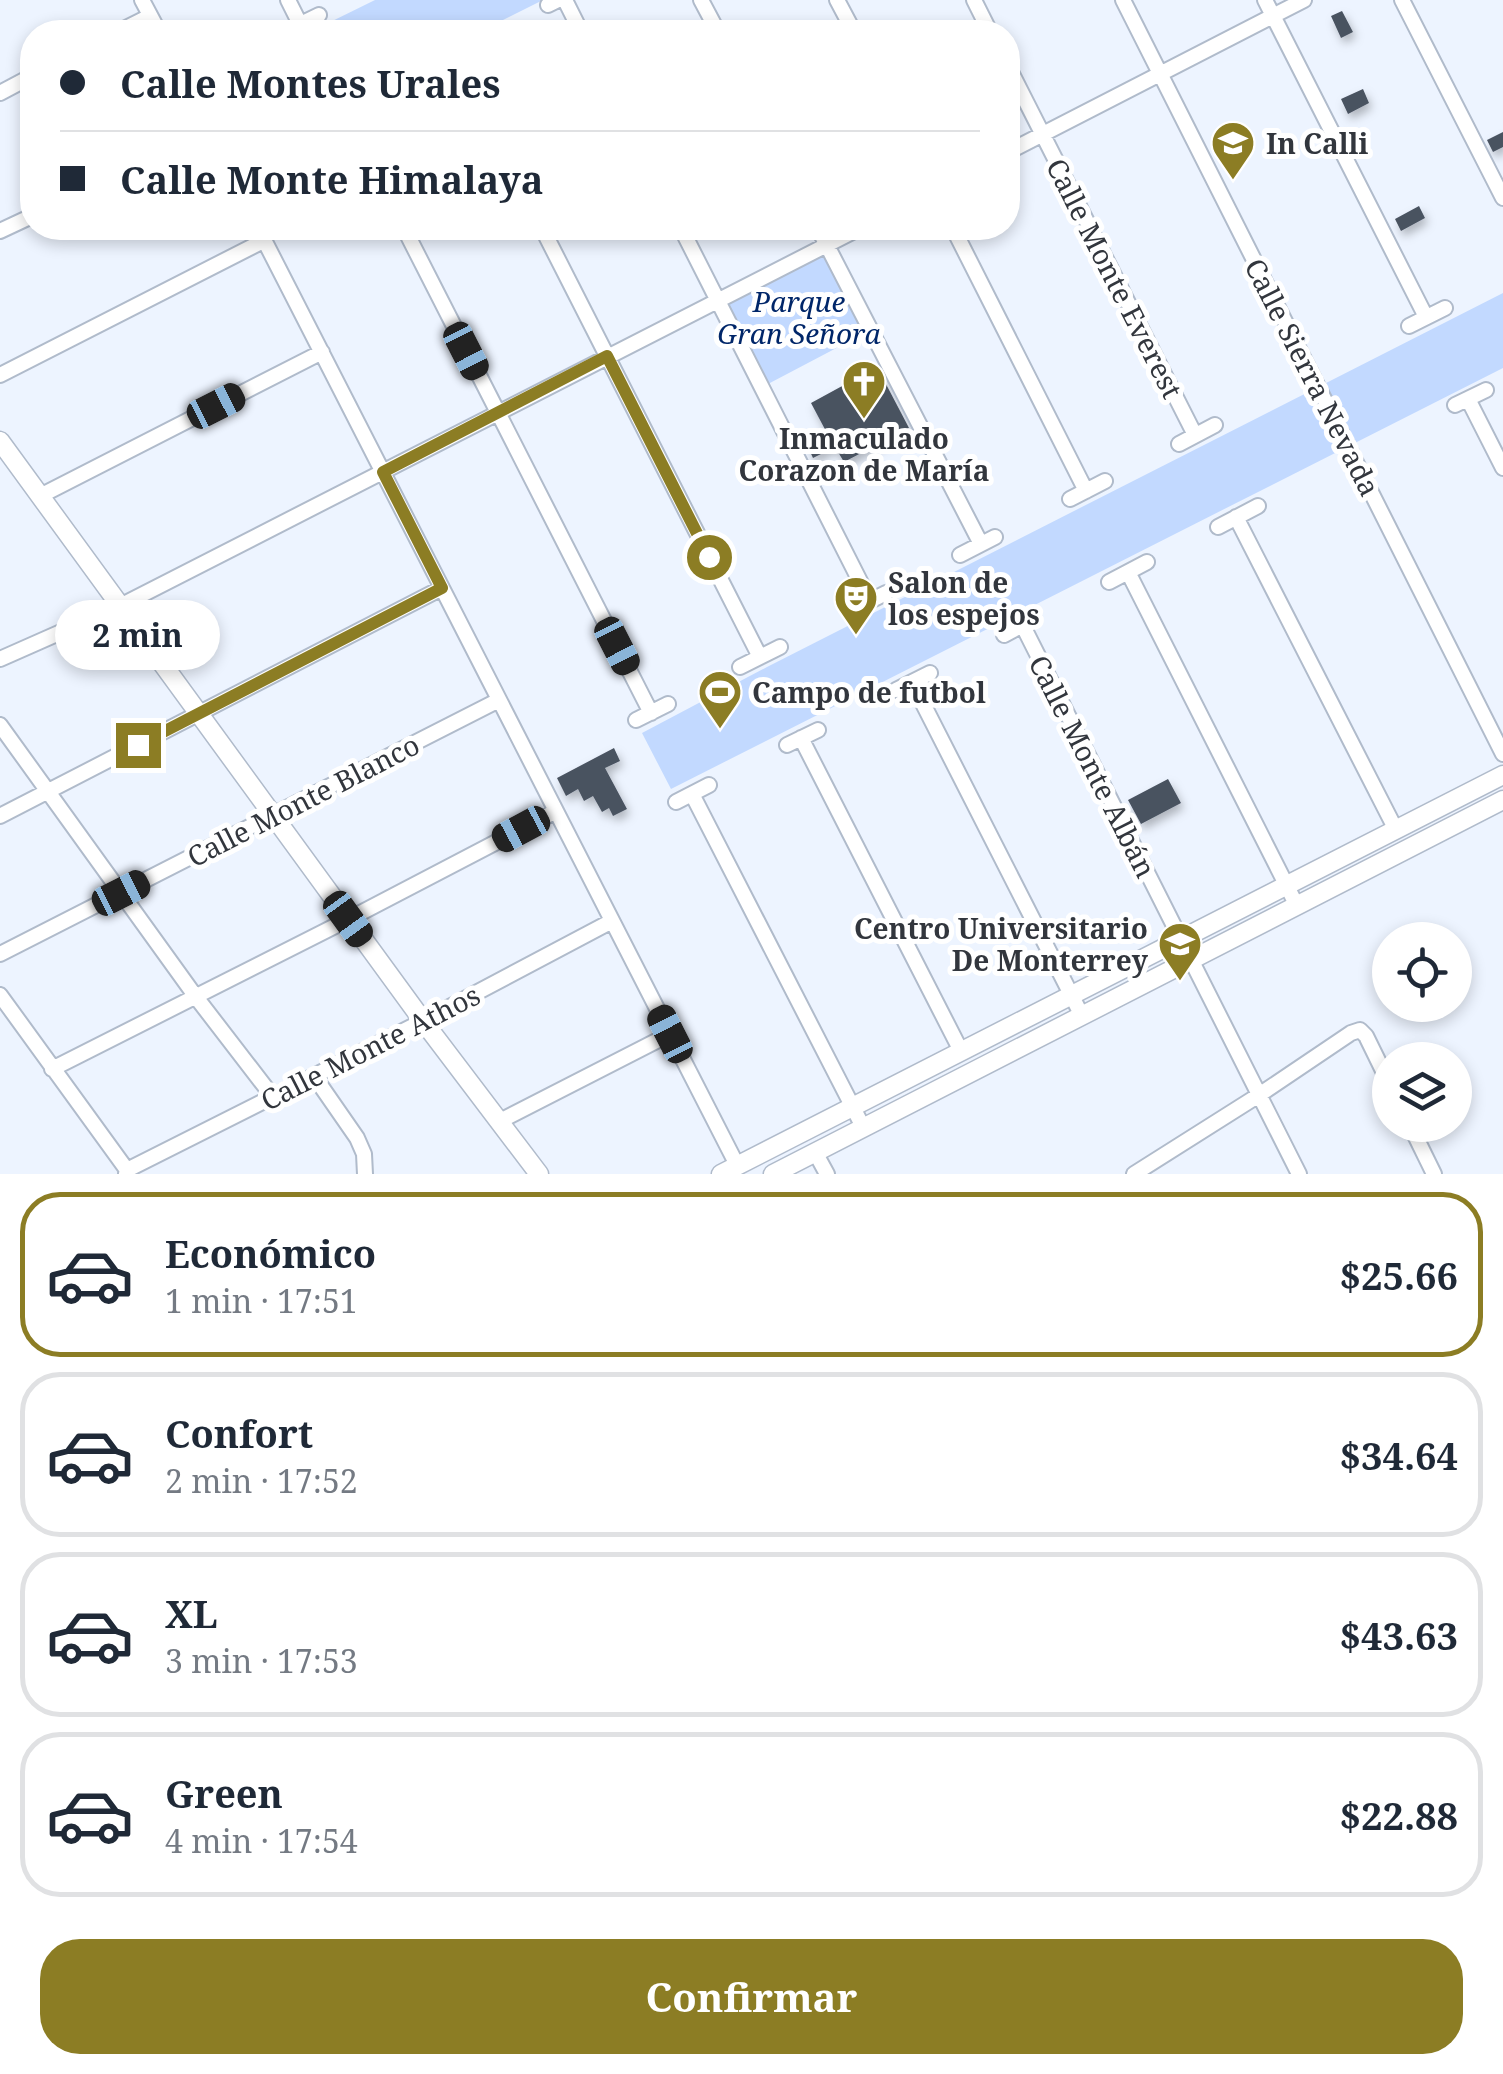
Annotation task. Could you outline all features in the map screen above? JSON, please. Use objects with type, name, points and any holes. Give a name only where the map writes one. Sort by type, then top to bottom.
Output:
[{"type":"main road","points":[[0,441],[539,1174]]},
{"type":"main road","points":[[729,1170],[1503,775]]},
{"type":"main road","points":[[773,1174],[1503,800]]},
{"type":"street","points":[[142,0],[152,20]]},
{"type":"street","name":"Calle Sierra Nevada","points":[[1123,0],[1503,754]]},
{"type":"street","points":[[1265,0],[1426,318]]},
{"type":"street","points":[[1020,146],[1304,0]]},
{"type":"street","points":[[1402,0],[1503,198]]},
{"type":"street","points":[[308,20],[319,15]]},
{"type":"street","points":[[142,20],[150,16]]},
{"type":"street","name":"Calle Monte Everest","points":[[1020,90],[1195,435]]},
{"type":"street","points":[[0,376],[251,240]]},
{"type":"street","points":[[265,240],[670,1034],[729,1170]]},
{"type":"street","points":[[410,240],[498,412],[644,716],[668,704]]},
{"type":"street","points":[[548,240],[760,657]]},
{"type":"street","points":[[687,240],[870,600]]},
{"type":"street","points":[[825,240],[988,541],[960,555]]},
{"type":"street","points":[[0,658],[120,606],[835,240]]},
{"type":"street","points":[[959,240],[1086,490]]},
{"type":"street","points":[[1409,326],[1445,308]]},
{"type":"street","points":[[40,496],[322,352]]},
{"type":"street","points":[[1486,390],[1462,402],[1503,468]]},
{"type":"street","points":[[1179,444],[1215,425]]},
{"type":"street","points":[[1070,499],[1105,481]]},
{"type":"street","points":[[1218,526],[1258,506]]},
{"type":"street","points":[[1236,517],[1396,830]]},
{"type":"street","points":[[1109,582],[1148,562]]},
{"type":"street","points":[[1128,572],[1297,906]]},
{"type":"street","points":[[0,816],[442,588]]},
{"type":"street","points":[[852,610],[886,593]]},
{"type":"street","name":"Calle Monte Albán","points":[[1004,635],[1028,622],[1180,940],[1299,1174]]},
{"type":"street","points":[[740,667],[780,647]]},
{"type":"street","points":[[896,690],[930,672]]},
{"type":"street","points":[[912,682],[1082,1016]]},
{"type":"street","name":"Calle Monte Blanco","points":[[0,954],[499,700]]},
{"type":"street","points":[[0,725],[273,1097]]},
{"type":"street","points":[[787,746],[818,730]]},
{"type":"street","points":[[802,738],[960,1051]]},
{"type":"street","points":[[676,802],[709,785]]},
{"type":"street","points":[[692,794],[863,1127]]},
{"type":"street","points":[[52,1070],[556,811]]},
{"type":"street","name":"Calle Monte Athos","points":[[126,1172],[612,921]]},
{"type":"street","points":[[0,995],[126,1172]]},
{"type":"street","points":[[1134,1174],[1259,1096],[1350,1033],[1360,1030],[1372,1048]]},
{"type":"street","points":[[500,1121],[670,1034]]},
{"type":"street","points":[[314,1076],[357,1138],[364,1154],[365,1174]]},
{"type":"street","points":[[1418,1142],[1434,1174]]},
{"type":"street","points":[[815,1152],[827,1174]]},
{"type":"green space","points":[[375,0],[543,0],[503,20],[334,20]]},
{"type":"green space","name":"Parque Gran Señora","points":[[823,255],[865,333],[768,384],[728,303]]},
{"type":"green space","points":[[1503,293],[1503,368],[671,789],[642,733]]},
{"type":"building","points":[[1342,11],[1353,32],[1341,38],[1331,16]]},
{"type":"building","points":[[1363,89],[1369,103],[1348,114],[1341,99]]},
{"type":"building","points":[[1503,132],[1503,147],[1493,152],[1487,140]]},
{"type":"building","points":[[1419,206],[1425,218],[1401,231],[1395,219]]},
{"type":"building","name":"Inmaculado Corazon de María","points":[[877,367],[909,428],[844,462],[835,447],[813,458],[807,445],[828,435],[811,403]]},
{"type":"building","points":[[614,748],[620,761],[605,768],[627,809],[613,816],[609,808],[602,812],[593,796],[584,801],[578,789],[566,796],[557,778]]},
{"type":"building","points":[[1168,779],[1181,803],[1141,824],[1128,800]]},
{"type":"place","name":"In Calli","points":[[1233,181]]},
{"type":"place","name":"Inmaculado Corazon de María","points":[[864,420]]},
{"type":"place","name":"Salon de los espejos","points":[[856,636]]},
{"type":"place","name":"Campo de futbol","points":[[720,730]]},
{"type":"place","name":"Centro Universitario De Monterrey","points":[[1180,982]]},
{"type":"route","points":[[138,745],[442,588],[383,472],[607,356],[709,557]]}]
